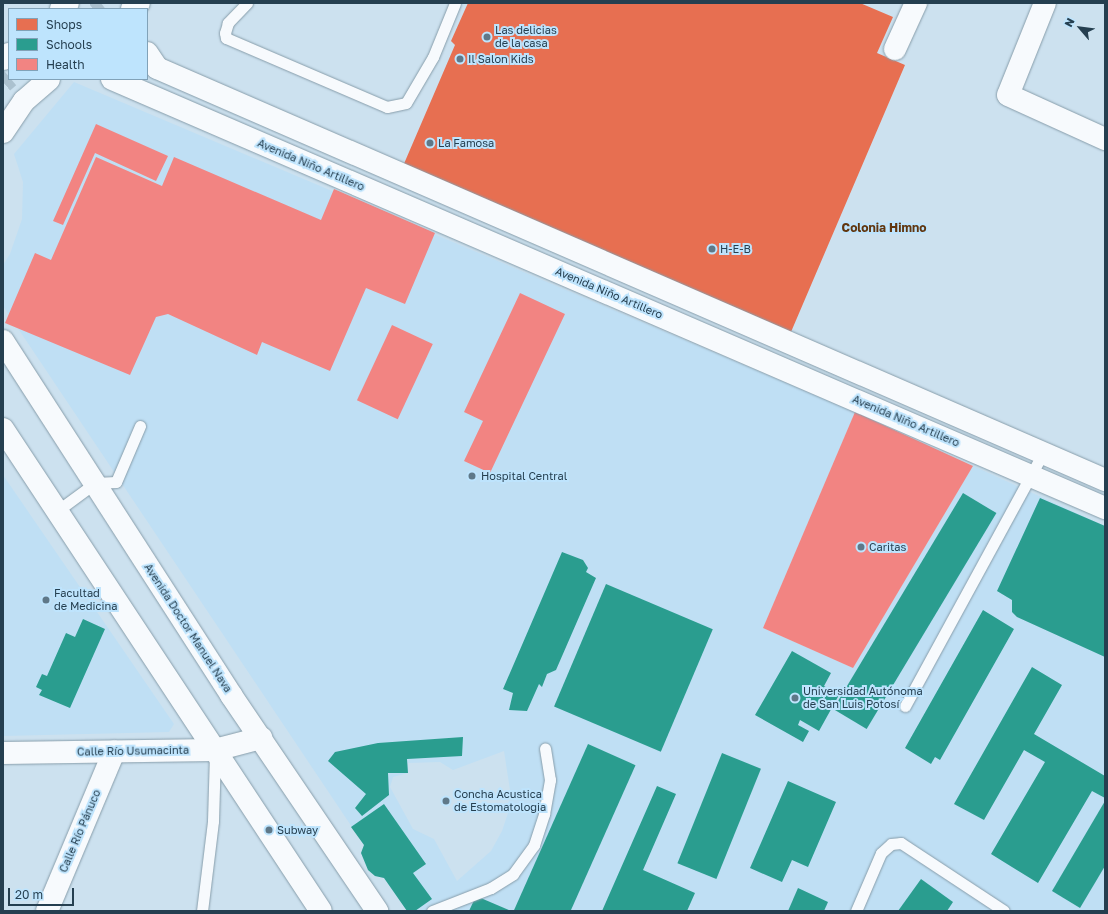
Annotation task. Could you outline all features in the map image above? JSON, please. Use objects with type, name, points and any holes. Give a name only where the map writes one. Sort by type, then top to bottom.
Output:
[{"type":"main road","points":[[895,49],[916,3]]},
{"type":"main road","points":[[1045,3],[1008,95],[1105,139]]},
{"type":"main road","points":[[148,55],[157,68],[1105,480]]},
{"type":"main road","points":[[3,132],[24,101],[48,80]]},
{"type":"main road","name":"Avenida Niño Artillero","points":[[114,80],[1105,508]]},
{"type":"main road","points":[[595,287],[606,263]]},
{"type":"main road","name":"Avenida Doctor Manuel Nava","points":[[3,341],[226,689],[261,738],[377,911]]},
{"type":"main road","points":[[3,429],[321,911]]},
{"type":"main road","name":"Calle Río Usumacinta","points":[[3,753],[215,750],[261,738]]},
{"type":"main road","name":"Calle Río Pánuco","points":[[47,911],[114,752]]},
{"type":"lane","points":[[247,3],[228,23],[225,33],[226,38],[387,107],[406,103],[432,57],[455,3]]},
{"type":"lane","points":[[57,511],[95,483],[116,482],[140,426]]},
{"type":"lane","points":[[905,706],[1043,453]]},
{"type":"lane","points":[[432,911],[491,888],[513,874],[534,845],[544,814],[550,780],[545,748]]},
{"type":"lane","points":[[202,911],[214,822],[215,750]]},
{"type":"lane","points":[[856,911],[881,853],[891,844],[901,843],[996,909]]},
{"type":"shaded area","points":[[74,82],[855,412],[763,628],[853,668],[973,466],[1105,526],[1105,911],[407,911],[384,878],[375,876],[368,870],[361,853],[364,845],[3,306],[3,265],[10,254],[22,219],[23,182],[14,154]],"holes":[[[504,751],[510,790],[509,810],[502,831],[491,851],[457,881],[434,839],[413,829],[390,787],[393,777],[408,773],[408,763],[440,762],[453,770]]]},
{"type":"shaded area","name":"Facultad de Medicina","points":[[3,475],[174,724],[169,732],[3,736]]},
{"type":"building: Shops","name":"H-E-B","points":[[468,3],[860,3],[893,17],[877,53],[905,65],[791,332],[403,166],[455,45],[451,41]]},
{"type":"building: Schools","points":[[963,493],[996,513],[867,729],[833,709]]},
{"type":"building: Schools","points":[[1040,498],[1105,526],[1105,657],[1017,617],[1012,612],[1012,600],[997,591]]},
{"type":"building: Schools","points":[[562,552],[583,560],[588,568],[586,572],[596,578],[556,670],[547,674],[542,687],[539,684],[527,711],[509,710],[513,693],[503,689]]},
{"type":"building: Schools","points":[[606,584],[713,629],[661,752],[554,706]]},
{"type":"building: Schools","points":[[983,610],[1014,629],[940,760],[935,757],[931,764],[905,748]]},
{"type":"building: Schools","points":[[83,619],[105,629],[70,708],[39,695],[42,690],[36,687],[42,674],[47,676],[66,633],[75,637]]},
{"type":"building: Schools","points":[[792,651],[831,673],[824,686],[839,695],[819,731],[800,720],[798,725],[809,731],[803,742],[755,715]]},
{"type":"building: Schools","points":[[1032,667],[1062,685],[1034,734],[1105,776],[1105,798],[1092,791],[1038,883],[991,854],[1045,762],[1024,750],[984,820],[954,804]]},
{"type":"building: Schools","points":[[463,737],[462,756],[407,759],[408,773],[388,773],[389,795],[362,816],[355,808],[366,794],[328,761],[335,752],[378,743]]},
{"type":"building: Schools","points":[[588,744],[636,765],[571,911],[514,910]]},
{"type":"building: Schools","points":[[722,753],[761,769],[716,879],[677,863]]},
{"type":"building: Schools","points":[[788,781],[836,802],[808,867],[792,860],[782,882],[750,868]]},
{"type":"building: Schools","points":[[657,786],[676,794],[643,870],[695,893],[687,911],[602,911]]},
{"type":"building: Schools","points":[[1105,801],[1105,866],[1080,908],[1052,891]]},
{"type":"building: Schools","points":[[384,804],[426,864],[413,873],[432,899],[415,911],[407,911],[384,878],[375,876],[368,870],[361,853],[364,845],[351,827]]},
{"type":"building: Schools","points":[[921,879],[953,902],[947,911],[898,911]]},
{"type":"building: Schools","points":[[798,888],[828,902],[824,911],[788,911]]},
{"type":"building: Schools","points":[[476,896],[511,911],[469,911]]},
{"type":"building: Health","points":[[96,124],[168,156],[156,181],[95,153],[63,225],[53,221]]},
{"type":"building: Health","points":[[96,157],[162,186],[174,157],[321,220],[334,189],[435,233],[405,304],[366,288],[330,371],[262,342],[257,355],[168,314],[156,317],[130,375],[5,323],[35,253],[51,260]]},
{"type":"building: Health","points":[[520,293],[565,314],[490,473],[464,461],[483,421],[464,412]]},
{"type":"building: Health","points":[[392,325],[433,344],[398,419],[357,400]]},
{"type":"building: Health","name":"Caritas","points":[[855,412],[973,466],[853,668],[763,628]]},
{"type":"tunnel","points":[[94,8],[101,3]]},
{"type":"tunnel","points":[[3,82],[8,78]]},
{"type":"place","name":"Las delicias de la casa","points":[[487,37]]},
{"type":"place","name":"Il Salon Kids","points":[[460,59]]},
{"type":"place","name":"La Famosa","points":[[430,143]]},
{"type":"place","name":"H-E-B","points":[[712,249]]},
{"type":"place","name":"Hospital Central","points":[[472,476]]},
{"type":"place","name":"Caritas","points":[[861,547]]},
{"type":"place","name":"Facultad de Medicina","points":[[46,600]]},
{"type":"place","name":"Universidad Autónoma de San Luis Potosí","points":[[795,698]]},
{"type":"place","name":"Concha Acustica de Estomatologia","points":[[446,801]]},
{"type":"place","name":"Subway","points":[[269,830]]},
{"type":"district","name":"Colonia Himno","points":[[884,228]]}]
